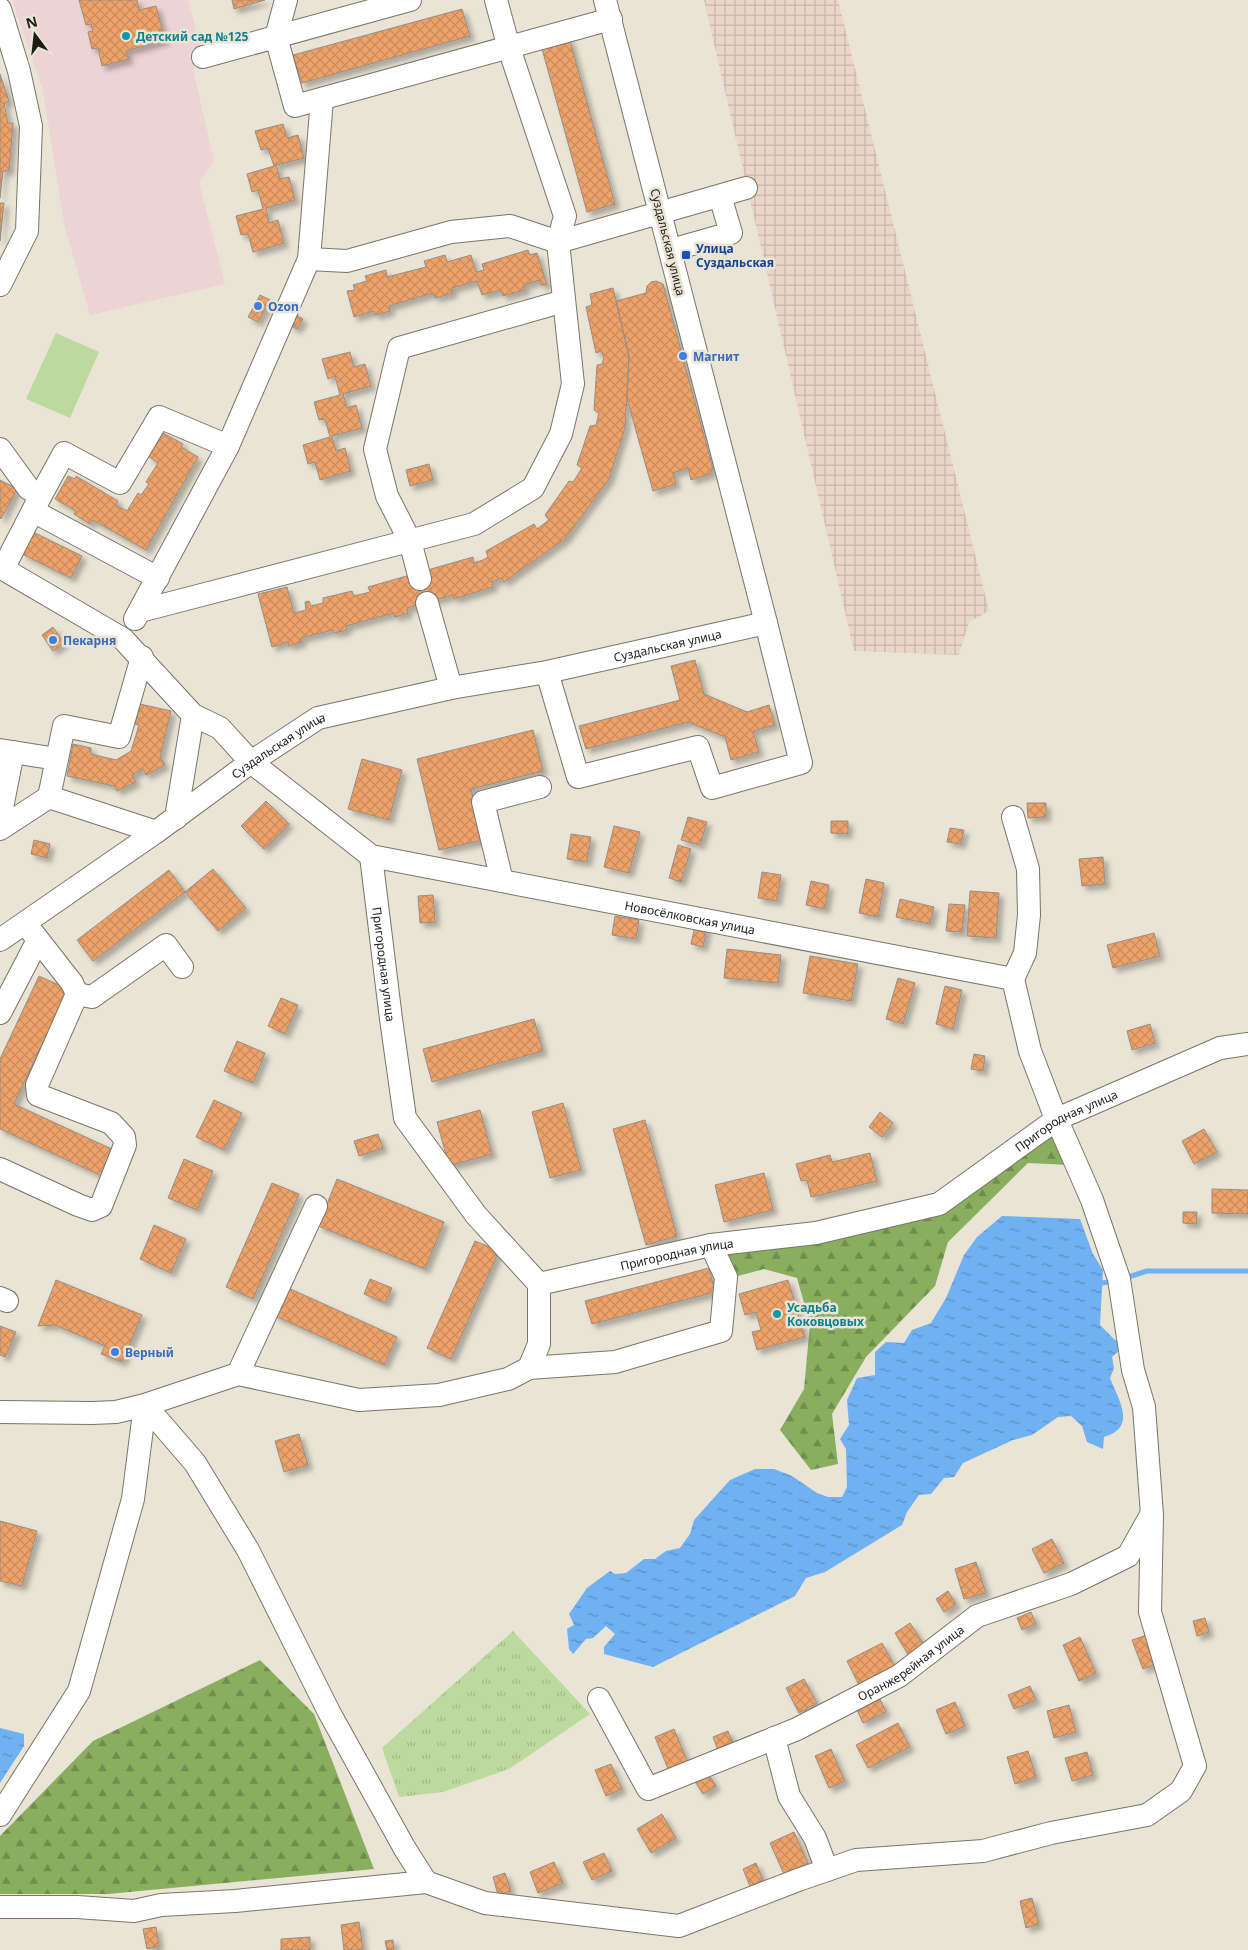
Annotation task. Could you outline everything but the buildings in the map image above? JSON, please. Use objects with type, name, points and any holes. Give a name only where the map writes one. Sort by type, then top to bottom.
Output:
[{"type":"street","points":[[286,0],[276,37],[294,106],[509,48],[608,10]]},
{"type":"street","points":[[203,57],[410,0]]},
{"type":"street","points":[[140,611],[474,524],[533,488],[561,434],[573,384],[558,242],[565,216],[509,48],[496,0]]},
{"type":"street","points":[[0,9],[20,71],[31,126],[27,230],[0,285]]},
{"type":"street","name":"Суздальская улица","points":[[0,940],[32,931],[156,832],[251,762],[318,718],[452,688],[547,672],[766,623],[608,10]]},
{"type":"street","points":[[123,639],[158,578],[228,446],[309,259],[322,98]]},
{"type":"street","points":[[309,259],[347,261],[450,232],[510,226],[558,242],[746,188]]},
{"type":"street","points":[[671,250],[731,233],[720,196]]},
{"type":"street","points":[[420,579],[410,541],[388,496],[375,449],[399,348],[564,301]]},
{"type":"street","points":[[176,818],[193,715],[142,657],[123,639],[2,568],[64,453],[120,483],[159,417],[228,446]]},
{"type":"street","points":[[0,449],[37,503],[158,578]]},
{"type":"street","points":[[427,603],[452,688]]},
{"type":"street","points":[[547,672],[578,777],[698,747],[712,788],[801,763],[766,623]]},
{"type":"street","points":[[0,829],[49,796],[64,726],[119,737],[142,657]]},
{"type":"street","name":"Новосёлковская улица","points":[[193,715],[220,728],[251,762],[371,856],[1013,979]]},
{"type":"street","points":[[0,818],[7,751],[57,760]]},
{"type":"street","points":[[502,881],[483,802],[540,787]]},
{"type":"street","points":[[49,796],[156,832]]},
{"type":"street","points":[[0,1907],[77,1907],[134,1911],[161,1905],[235,1901],[426,1882],[485,1903],[679,1926],[856,1860],[983,1851],[1051,1833],[1147,1815],[1181,1791],[1196,1766],[1150,1612],[1152,1514],[1144,1407],[1133,1370],[1119,1279],[1092,1200],[1030,1051],[1013,979],[1025,953],[1029,915],[1028,869],[1013,818]]},
{"type":"street","name":"Пригородная улица","points":[[371,856],[391,1019],[406,1118],[476,1215],[540,1284],[711,1245],[816,1233],[939,1204],[1057,1119],[1220,1048],[1248,1044]]},
{"type":"street","points":[[0,1170],[92,1210],[101,1206],[125,1145],[124,1137],[111,1124],[38,1095],[36,1090],[77,994],[72,983],[32,931]]},
{"type":"street","points":[[0,1013],[32,931]]},
{"type":"street","points":[[77,994],[92,997],[166,944],[182,967]]},
{"type":"street","points":[[238,1374],[316,1206]]},
{"type":"street","points":[[0,1412],[92,1414],[116,1412],[145,1406],[238,1374],[359,1400],[439,1396],[508,1379],[529,1368],[615,1362],[721,1331],[726,1277],[711,1245]]},
{"type":"street","points":[[529,1368],[539,1344],[540,1284]]},
{"type":"street","points":[[0,1815],[79,1691],[133,1499],[145,1406]]},
{"type":"street","points":[[145,1406],[195,1463],[248,1550],[329,1712],[405,1849],[426,1882]]},
{"type":"street","name":"Оранжерейная улица","points":[[599,1699],[648,1789],[797,1729],[899,1676],[977,1616],[1071,1584],[1128,1556],[1152,1514]]},
{"type":"street","points":[[774,1738],[789,1796],[815,1838],[827,1870]]},
{"type":"shaded area","points":[[12,0],[188,0],[203,57],[193,69],[214,162],[199,182],[225,284],[90,315],[64,224],[43,90]]},
{"type":"shaded area","points":[[704,0],[838,0],[989,611],[969,622],[959,655],[854,651]]},
{"type":"green space","points":[[56,333],[99,352],[70,418],[26,399]]},
{"type":"green space","points":[[1055,1134],[1070,1165],[1028,1163],[948,1242],[935,1286],[866,1357],[832,1414],[838,1464],[811,1470],[780,1430],[804,1389],[810,1324],[797,1278],[764,1269],[738,1276],[723,1253],[932,1214]]},
{"type":"green space","points":[[513,1631],[590,1714],[509,1769],[443,1792],[399,1797],[382,1748]]},
{"type":"green space","points":[[260,1660],[314,1714],[374,1869],[108,1894],[0,1894],[0,1836],[93,1741]]},
{"type":"water","points":[[1002,1216],[1080,1219],[1093,1254],[1103,1270],[1100,1325],[1115,1340],[1122,1339],[1123,1347],[1112,1357],[1114,1368],[1110,1378],[1121,1403],[1123,1419],[1120,1427],[1104,1437],[1103,1449],[1087,1442],[1082,1426],[1071,1416],[1058,1417],[1032,1435],[1013,1440],[963,1463],[954,1477],[944,1478],[931,1494],[919,1495],[907,1512],[902,1525],[825,1572],[806,1578],[795,1596],[653,1667],[604,1654],[604,1647],[615,1634],[606,1626],[593,1638],[586,1639],[573,1654],[569,1649],[567,1629],[574,1625],[569,1614],[587,1588],[610,1571],[615,1574],[626,1573],[644,1559],[655,1559],[666,1551],[680,1548],[690,1534],[694,1520],[730,1480],[755,1469],[774,1469],[792,1476],[817,1493],[828,1497],[842,1497],[847,1487],[846,1449],[840,1439],[849,1425],[847,1400],[857,1378],[875,1375],[875,1352],[886,1342],[904,1343],[912,1330],[931,1323],[946,1298],[964,1255],[977,1237]]},
{"type":"water","points":[[0,1728],[24,1734],[24,1746],[0,1783]]},
{"type":"waterway","points":[[1125,1278],[1147,1271],[1248,1271]]},
{"type":"waterway","points":[[1102,1283],[1114,1281]]},
{"type":"place","name":"Детский сад №125","points":[[126,36]]},
{"type":"place","name":"Улица Суздальская","points":[[686,255]]},
{"type":"place","name":"Ozon","points":[[258,306]]},
{"type":"place","name":"Магнит","points":[[683,356]]},
{"type":"place","name":"Пекарня","points":[[53,640]]},
{"type":"place","name":"Усадьба Коковцовых","points":[[777,1314]]},
{"type":"place","name":"Верный","points":[[115,1352]]}]
